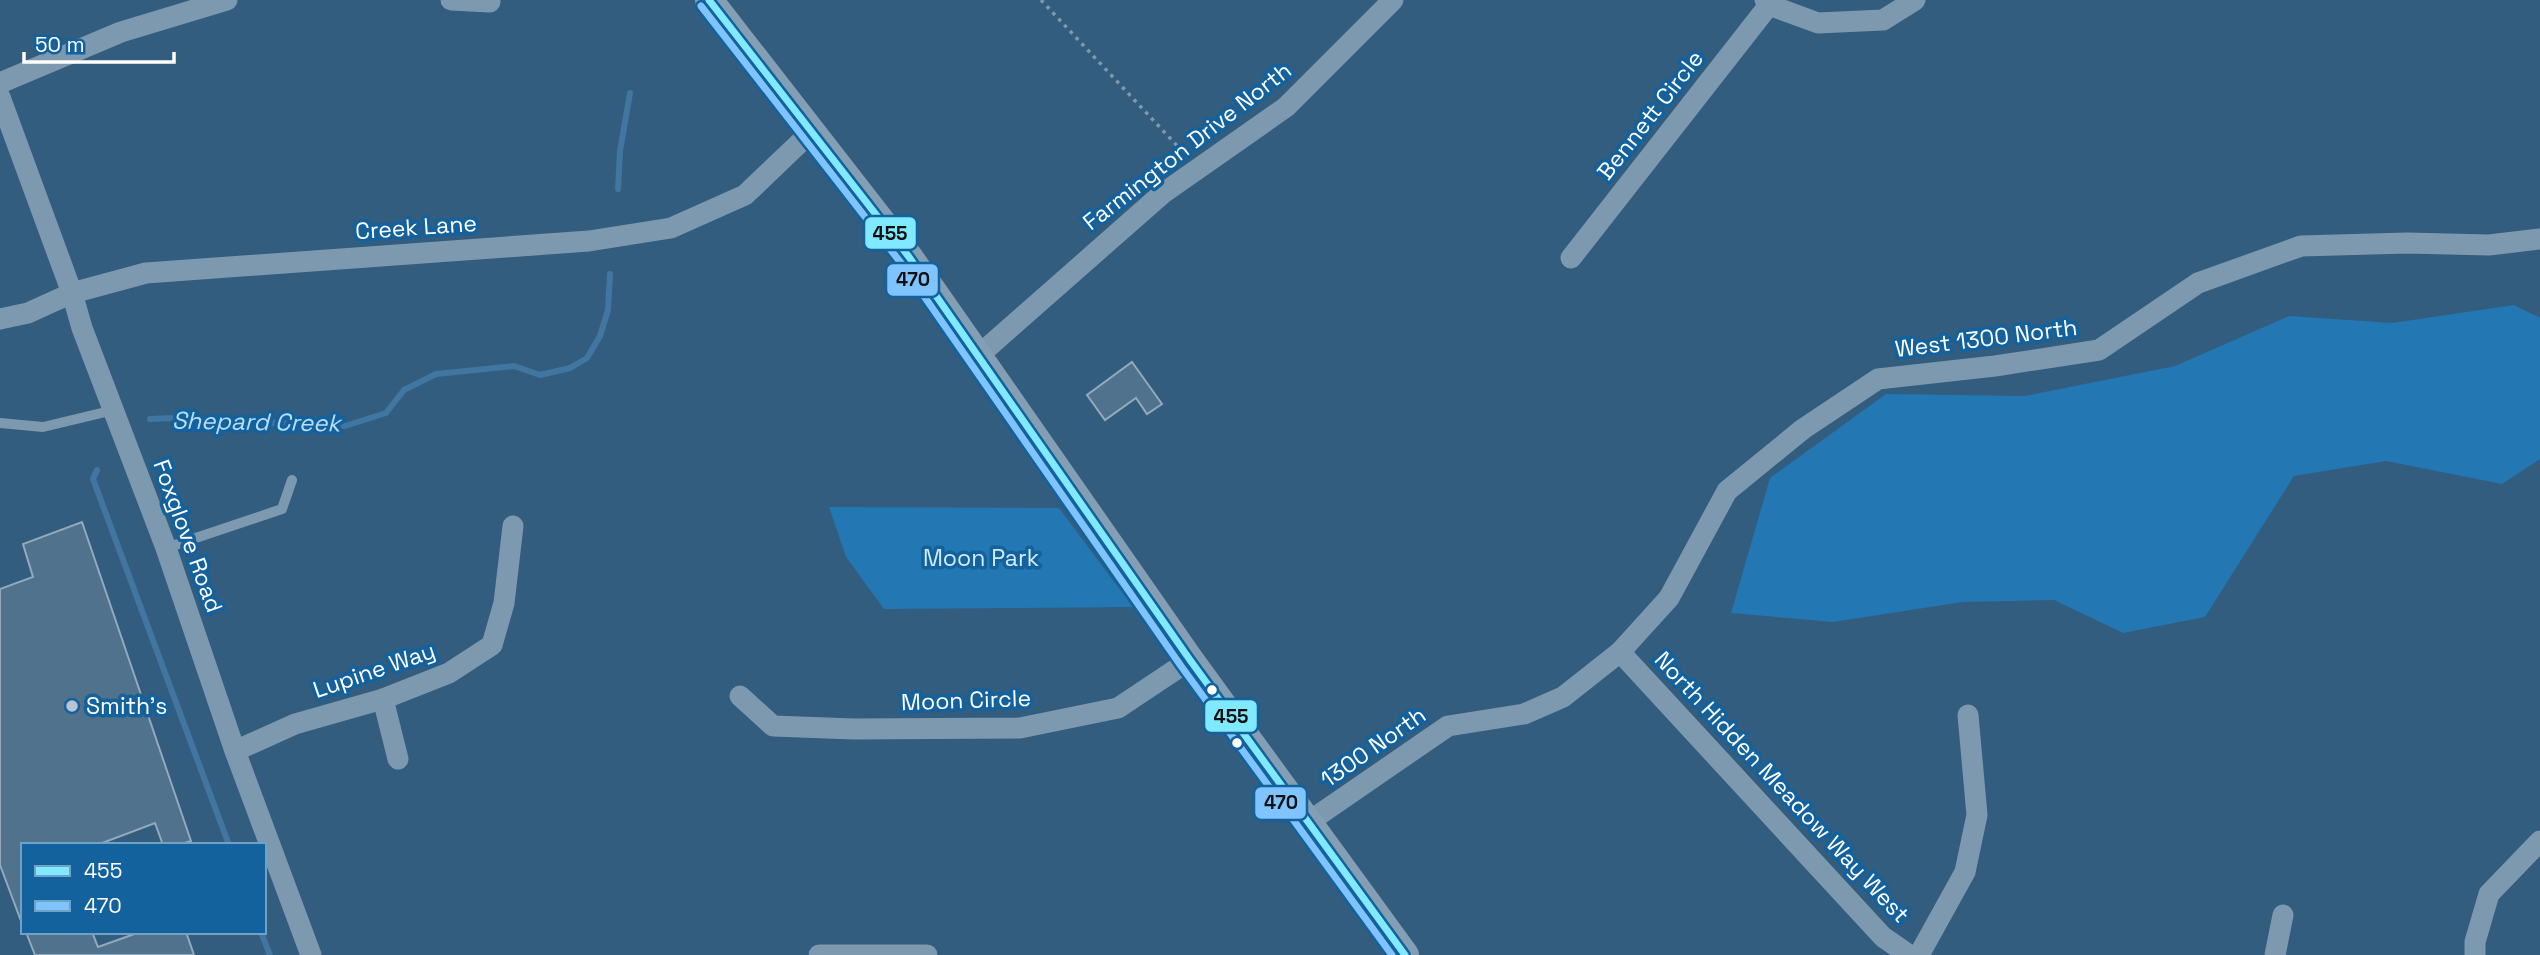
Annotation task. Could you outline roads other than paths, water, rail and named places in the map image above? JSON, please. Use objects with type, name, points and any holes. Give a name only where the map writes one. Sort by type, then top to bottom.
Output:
[{"type":"main road","points":[[709,0],[909,257],[1190,660],[1405,955]]},
{"type":"street","points":[[0,83],[121,32],[227,0]]},
{"type":"street","points":[[451,0],[490,2]]},
{"type":"street","name":"Farmington Drive North","points":[[978,356],[1162,194],[1286,107],[1393,0]]},
{"type":"street","points":[[1767,2],[1818,23],[1883,20],[1915,0]]},
{"type":"street","name":"Bennett Circle","points":[[1572,258],[1767,2]]},
{"type":"street","name":"Foxglove Road","points":[[0,97],[72,293],[82,328],[166,548],[235,751],[311,955]]},
{"type":"street","name":"Creek Lane","points":[[0,319],[28,313],[72,293],[146,273],[589,242],[671,228],[745,195],[811,132]]},
{"type":"street","name":"West 1300 North","points":[[1620,652],[1670,598],[1727,491],[1803,429],[1878,379],[1995,366],[2099,350],[2198,283],[2301,246],[2407,243],[2489,245],[2540,239]]},
{"type":"street","name":"Lupine Way","points":[[235,751],[295,724],[383,699],[449,673],[492,645],[504,603],[513,526]]},
{"type":"street","name":"1300 North","points":[[1307,823],[1448,726],[1524,714],[1563,697],[1620,652]]},
{"type":"street","name":"North Hidden Meadow Way West","points":[[1620,652],[1883,937],[1909,955]]},
{"type":"street","name":"Moon Circle","points":[[740,696],[773,726],[854,729],[1020,728],[1118,708],[1190,660]]},
{"type":"street","points":[[383,699],[398,759]]},
{"type":"street","points":[[1919,955],[1965,872],[1975,827],[1977,815],[1968,715]]},
{"type":"street","points":[[2475,955],[2475,943],[2489,894],[2540,841]]},
{"type":"street","points":[[2275,955],[2283,915]]},
{"type":"street","points":[[818,955],[927,955]]},
{"type":"lane","points":[[0,423],[43,426],[114,410]]},
{"type":"lane","points":[[166,548],[282,509],[292,480]]},
{"type":"waterway","name":"Shepard Creek","points":[[618,189],[620,151],[630,93]]},
{"type":"waterway","name":"Shepard Creek","points":[[150,419],[345,426],[386,413],[404,390],[436,374],[514,366],[540,375],[570,368],[587,358],[600,336],[608,310],[610,274]]},
{"type":"waterway","name":"Shepard Creek","points":[[97,470],[93,479],[228,843]]},
{"type":"waterway","name":"Shepard Creek","points":[[262,934],[270,955]]},
{"type":"place","name":"Smith's","points":[[72,706]]},
{"type":"park label","name":"Moon Park","points":[[981,558]]}]
